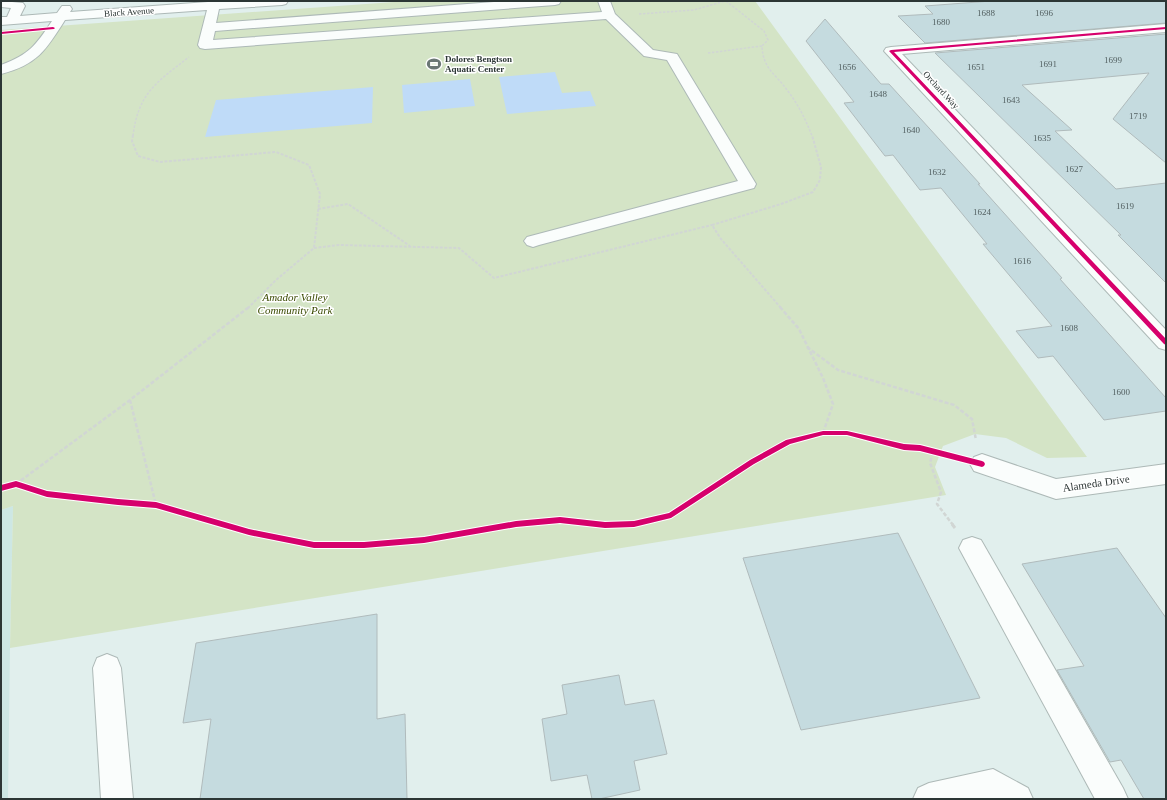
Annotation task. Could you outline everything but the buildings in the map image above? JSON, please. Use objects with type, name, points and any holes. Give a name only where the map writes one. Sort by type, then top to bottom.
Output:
[{"type":"street","points":[[1,70],[25,61],[42,46],[71,1]]},
{"type":"street","name":"Black Avenue","points":[[6,21],[214,3],[282,1]]},
{"type":"street","points":[[208,28],[555,1]]},
{"type":"street","points":[[1,3],[19,6]]},
{"type":"street","points":[[214,3],[205,45],[607,8],[649,54],[672,57],[748,184],[533,241]]},
{"type":"street","points":[[1,7],[19,6]]},
{"type":"street","points":[[6,21],[19,6]]},
{"type":"street","name":"Orchard Way","points":[[1166,28],[891,51],[1166,343]]},
{"type":"street","name":"Alameda Drive","points":[[982,464],[1056,489],[1166,474]]},
{"type":"street","points":[[972,548],[1112,799]]},
{"type":"street","points":[[106,668],[117,799]]},
{"type":"street","points":[[929,799],[993,785],[1017,799]]},
{"type":"path","points":[[640,14],[702,9],[714,7],[725,1],[764,31],[768,40],[762,46],[708,53]]},
{"type":"path","points":[[762,46],[762,59],[770,72],[784,85],[796,101],[806,123],[821,161],[821,177],[813,192],[781,204],[712,225],[721,238],[754,274],[799,329],[833,404],[826,433],[816,435]]},
{"type":"path","points":[[8,486],[19,485],[130,400],[243,312],[276,280],[314,248],[320,194],[309,165],[276,152],[160,162],[138,156],[132,141],[135,118],[146,94],[163,77],[195,53]]},
{"type":"path","points":[[318,209],[348,204],[410,246]]},
{"type":"path","points":[[807,347],[838,370],[954,405],[972,419],[982,464],[930,451],[930,463],[940,492],[937,504],[972,548]]},
{"type":"path","points":[[130,400],[138,424],[148,480],[156,505]]},
{"type":"path","points":[[149,504],[164,507]]},
{"type":"shaded area","points":[[13,506],[8,799],[1,799],[1,510]]},
{"type":"green space","name":"Amador Valley Community Park","points":[[408,1],[755,1],[1087,457],[1047,458],[1006,438],[975,434],[943,446],[935,467],[946,495],[10,648],[13,506],[1,510],[1,30]]},
{"type":"water","points":[[555,72],[562,93],[590,91],[596,106],[507,114],[499,77]]},
{"type":"water","points":[[470,79],[475,106],[404,113],[402,85]]},
{"type":"water","points":[[373,87],[372,123],[205,137],[216,100]]},
{"type":"cycle path","points":[[1,33],[53,28]]},
{"type":"cycle path","points":[[1166,28],[891,51],[1166,343]]},
{"type":"cycle path","points":[[1,488],[16,484],[47,494],[156,505],[249,532],[314,545],[364,545],[424,540],[516,524],[560,520],[605,525],[634,524],[671,515],[752,462],[788,442],[823,433],[847,433],[904,447],[920,448],[982,464]]},
{"type":"place","name":"Dolores Bengtson Aquatic Center","points":[[434,64]]}]
